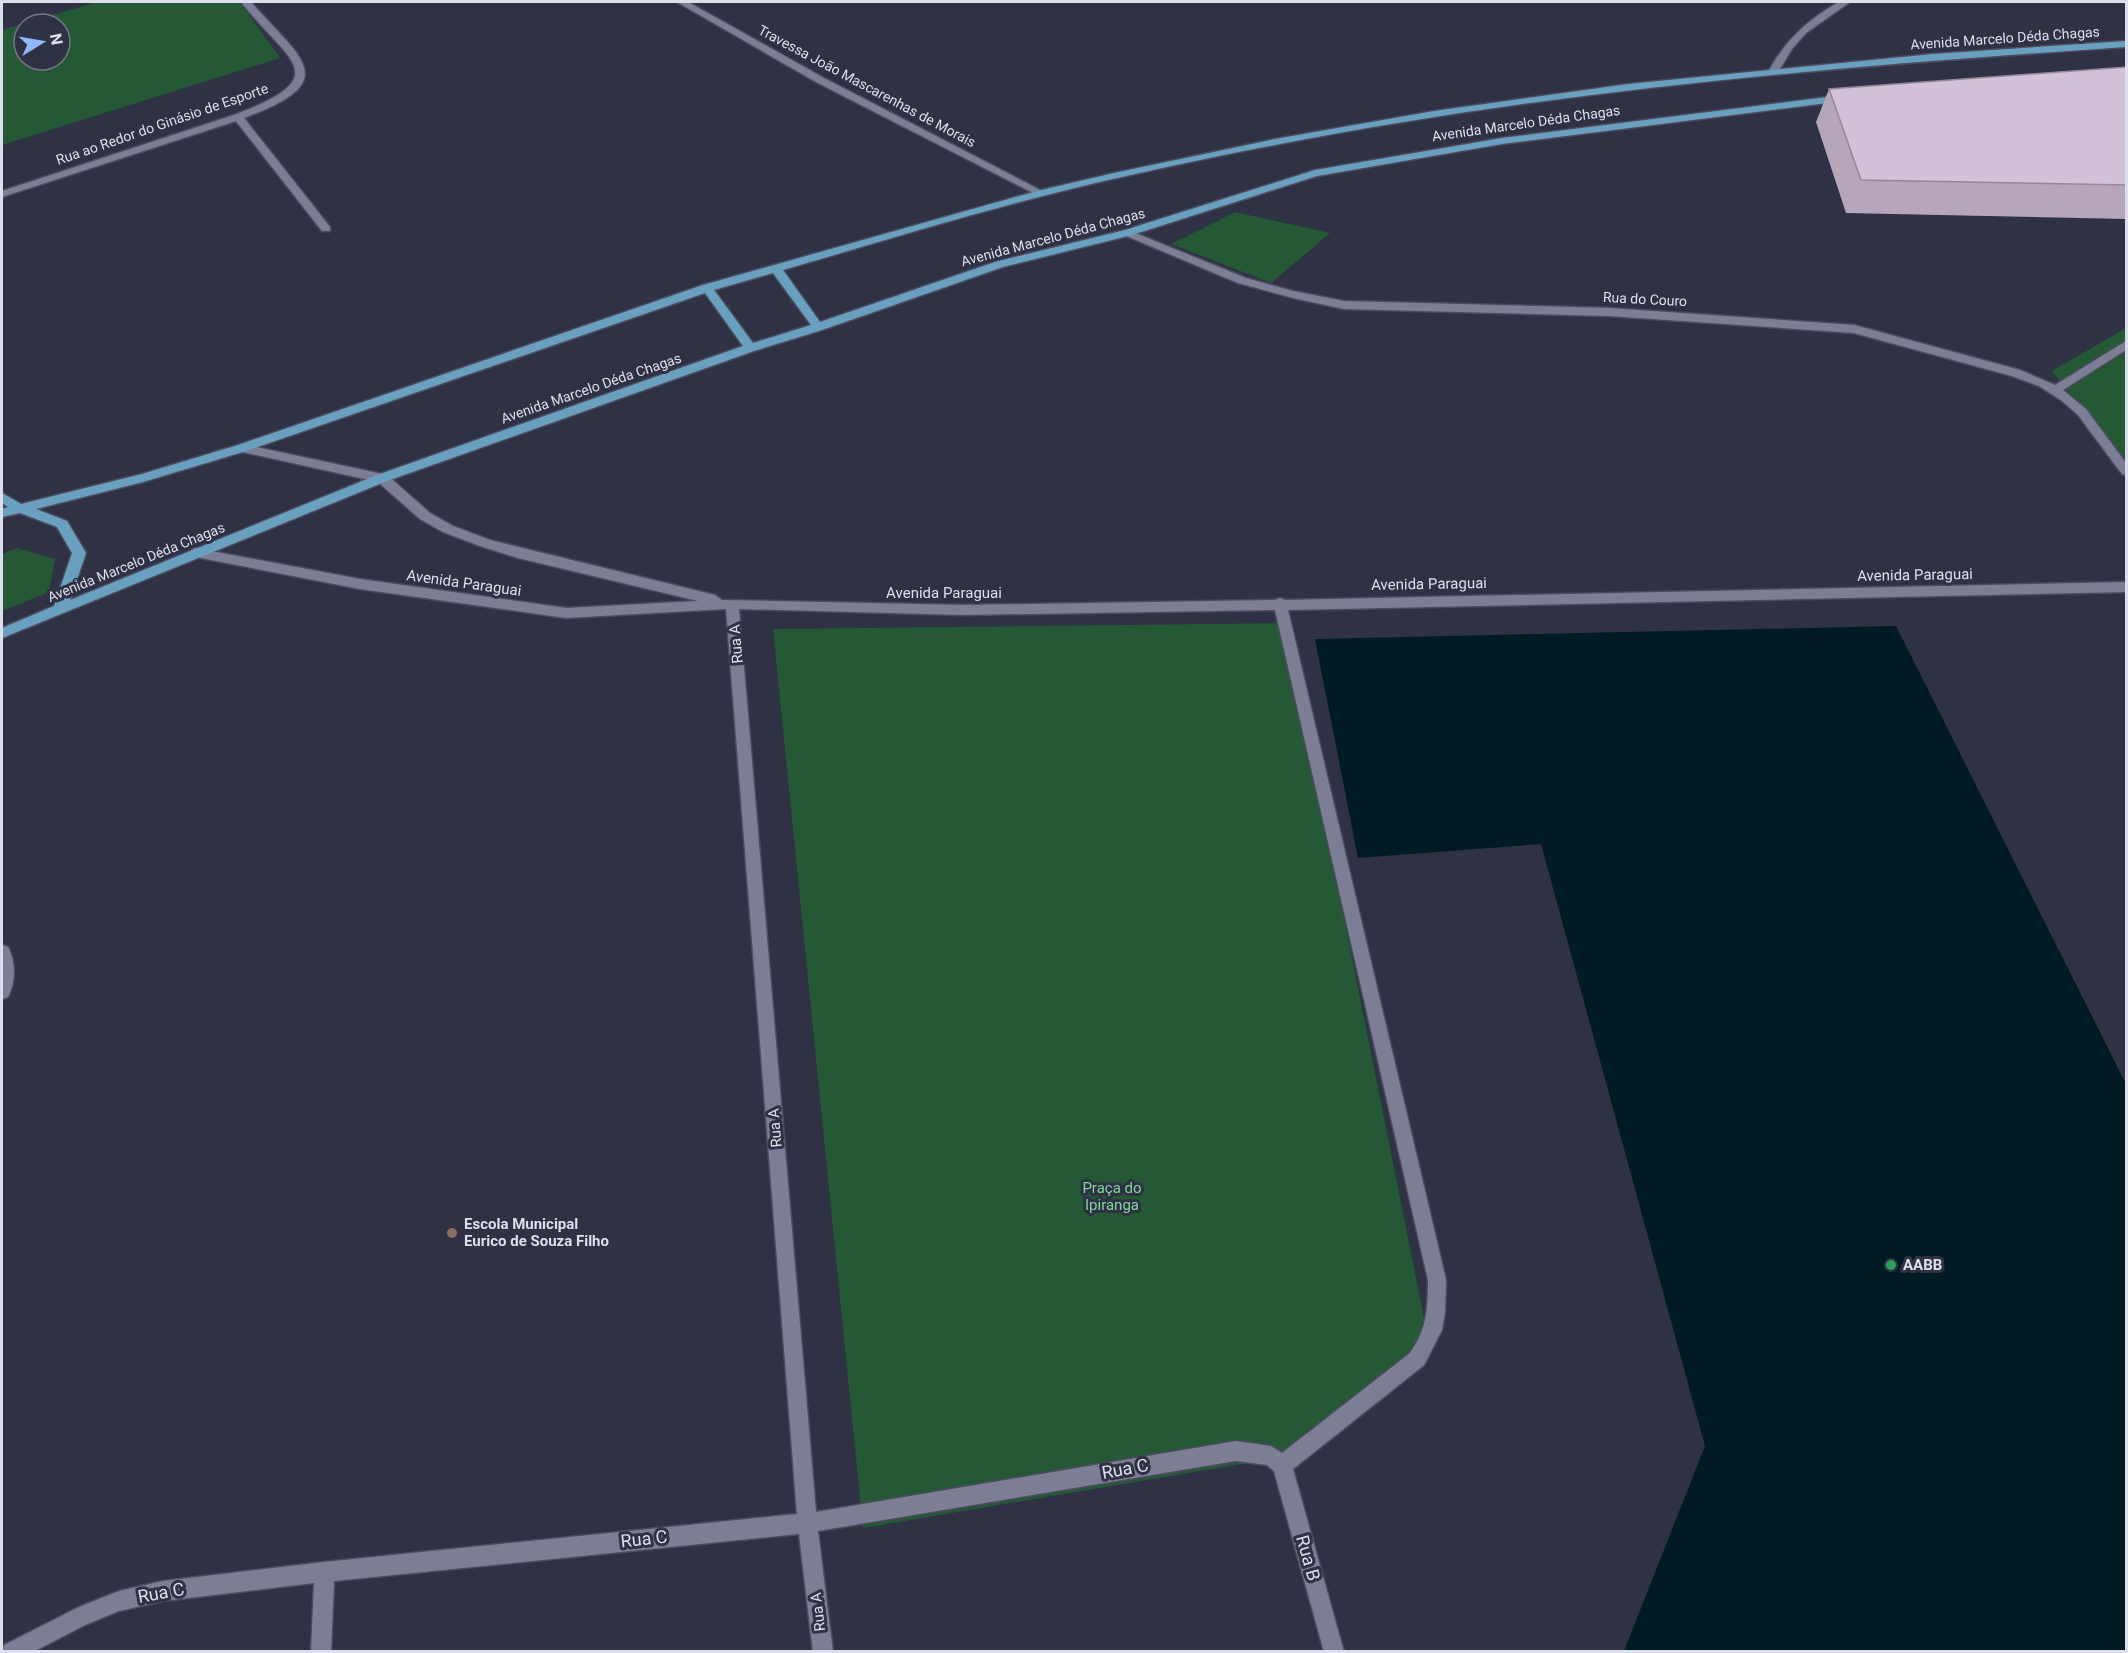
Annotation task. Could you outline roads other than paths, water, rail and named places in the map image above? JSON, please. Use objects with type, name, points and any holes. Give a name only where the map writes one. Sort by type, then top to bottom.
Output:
[{"type":"main road","name":"Avenida Marcelo Déda Chagas","points":[[2,513],[17,507],[143,478],[242,448],[707,288],[1041,193],[1275,141],[1434,114],[1628,87],[1944,56],[2127,44]]},
{"type":"main road","name":"Avenida Marcelo Déda Chagas","points":[[2,633],[382,478],[750,348],[818,327],[999,264],[1128,233],[1315,173],[1502,141],[1861,96]]},
{"type":"main road","points":[[776,268],[818,327]]},
{"type":"main road","points":[[707,288],[750,348]]},
{"type":"main road","points":[[2,497],[17,507],[62,524],[79,553],[60,609]]},
{"type":"street","name":"Rua ao Redor do Ginásio de Esporte","points":[[2,194],[238,117],[264,107],[285,95],[297,85],[302,75],[299,62],[246,2]]},
{"type":"street","name":"Travessa João Mascarenhas de Morais","points":[[682,2],[820,80],[1041,193]]},
{"type":"street","points":[[1773,72],[1787,45],[1800,32],[1845,2]]},
{"type":"street","points":[[238,117],[326,229]]},
{"type":"street","name":"Rua do Couro","points":[[1128,233],[1234,277],[1301,297],[1344,305],[1620,313],[1854,329],[2030,377],[2055,390],[2082,412],[2127,471]]},
{"type":"street","points":[[2055,390],[2127,345]]},
{"type":"street","points":[[242,448],[382,478]]},
{"type":"street","name":"Avenida Paraguai","points":[[382,478],[425,516],[448,529],[485,543],[732,604]]},
{"type":"street","name":"Avenida Paraguai","points":[[195,553],[360,584],[566,613],[732,604],[798,608],[963,610],[2127,587]]},
{"type":"street","points":[[1280,603],[1437,1280],[1437,1322],[1429,1343],[1418,1359],[1282,1465]]},
{"type":"street","name":"Rua A","points":[[732,604],[807,1523],[823,1652]]},
{"type":"street","points":[[2,952],[7,968],[2,992]]},
{"type":"street","name":"Rua C","points":[[11,1652],[79,1617],[119,1601],[163,1591],[324,1572],[807,1523],[1236,1450],[1271,1456],[1282,1465]]},
{"type":"street","name":"Rua B","points":[[1282,1465],[1334,1652]]},
{"type":"street","points":[[321,1652],[324,1572]]},
{"type":"place","name":"Escola Municipal Eurico de Souza Filho","points":[[452,1233]]},
{"type":"place","name":"AABB","points":[[1891,1265]]},
{"type":"park label","name":"Praça do Ipiranga","points":[[1112,1196]]}]
